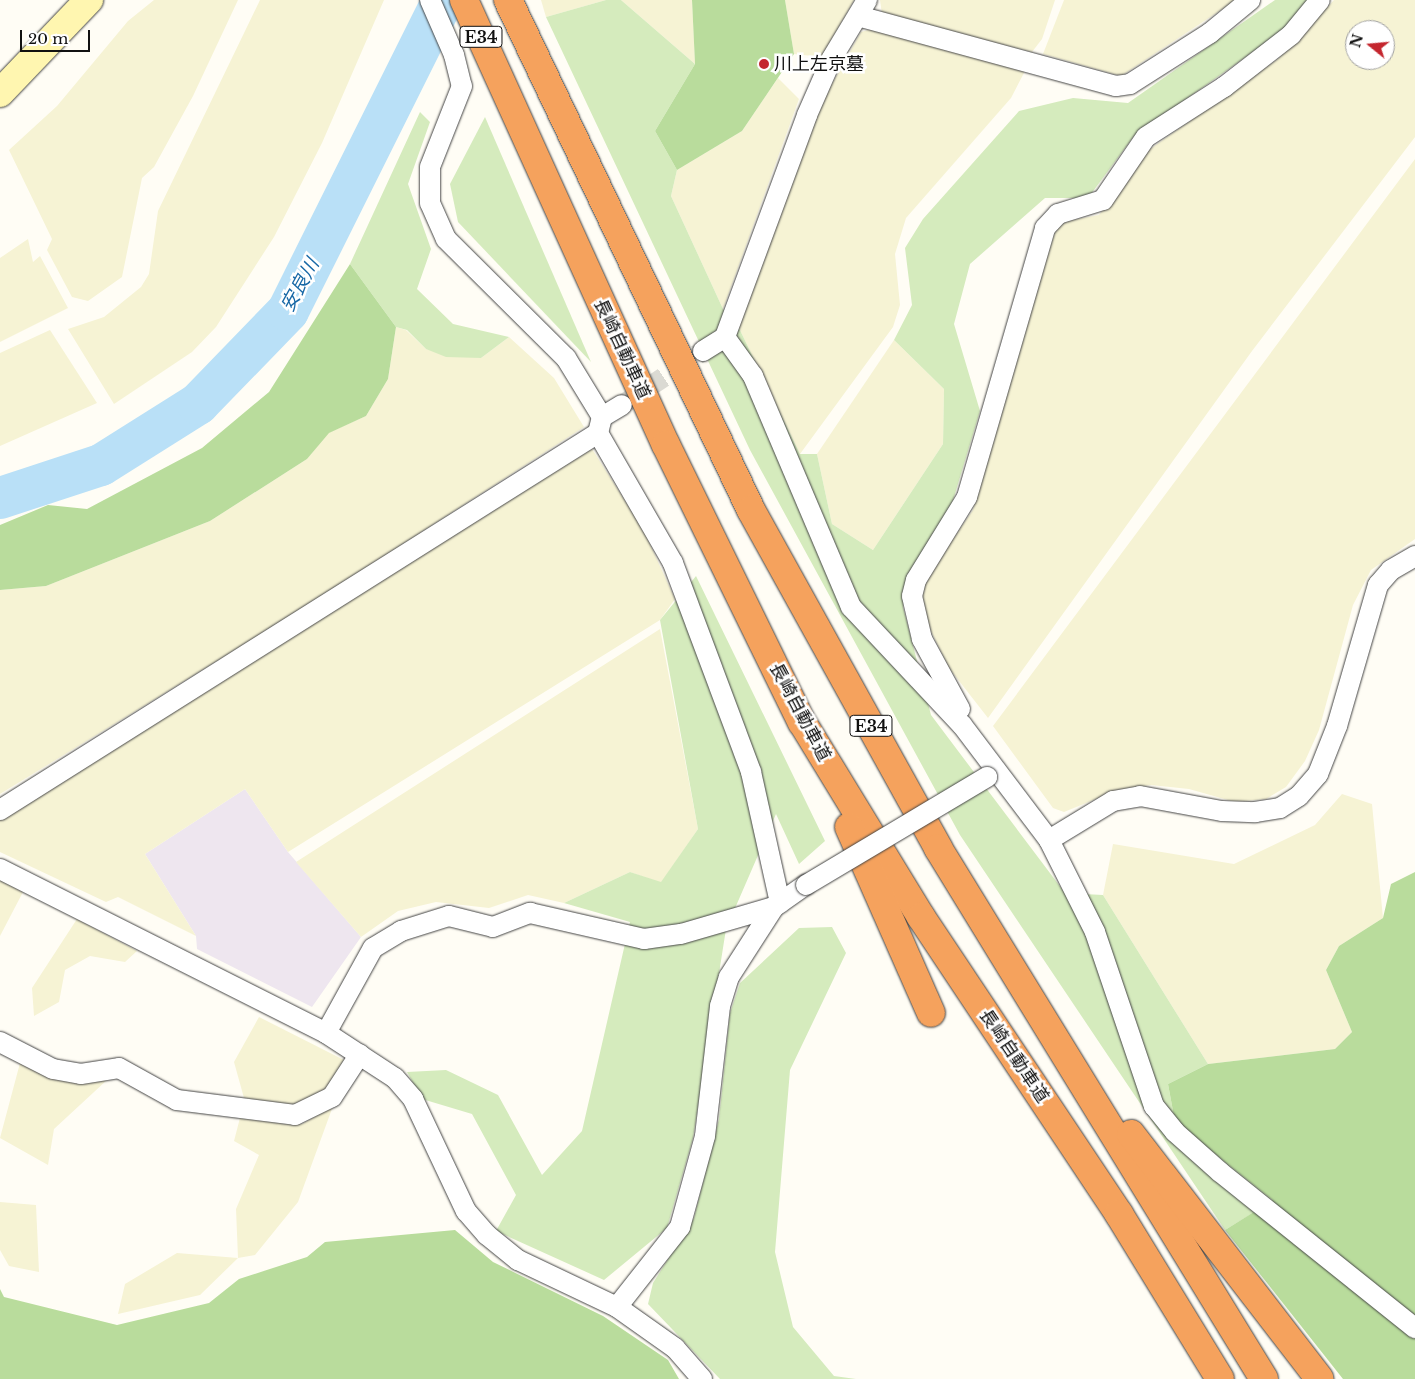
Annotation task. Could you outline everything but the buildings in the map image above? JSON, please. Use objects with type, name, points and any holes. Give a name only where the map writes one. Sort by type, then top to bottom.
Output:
[{"type":"highway","name":"長崎自動車道","points":[[464,0],[666,445],[802,722],[921,917],[1119,1214],[1220,1379]]},
{"type":"highway","name":"E34","points":[[508,0],[751,510],[938,848],[1032,1004],[1264,1379]]},
{"type":"highway","points":[[802,722],[931,1013]]},
{"type":"highway","points":[[1032,1004],[1320,1379]]},
{"type":"street","points":[[0,94],[89,0]]},
{"type":"street","points":[[430,0],[454,55],[462,86],[430,167],[430,203],[446,239],[566,358],[673,563],[751,772],[777,905],[729,977],[720,1006],[705,1136],[680,1227],[617,1307]]},
{"type":"street","points":[[703,351],[725,337],[807,115],[863,8],[1116,86],[1130,84],[1210,33],[1250,0]]},
{"type":"street","points":[[962,725],[960,706],[922,639],[912,596],[916,580],[967,497],[1045,228],[1058,214],[1103,200],[1146,137],[1254,64],[1291,35],[1320,0]]},
{"type":"street","points":[[725,337],[753,376],[851,607],[962,725],[994,775],[1050,840],[1094,932],[1154,1106],[1174,1132],[1220,1172],[1415,1328]]},
{"type":"street","points":[[0,810],[600,425],[622,405]]},
{"type":"street","points":[[1050,840],[1113,801],[1140,796],[1222,811],[1256,812],[1280,808],[1299,796],[1318,774],[1337,726],[1378,585],[1392,570],[1415,556]]},
{"type":"street","points":[[326,1033],[374,948],[401,931],[449,916],[492,927],[530,913],[566,918],[644,939],[681,934],[777,905],[806,885],[994,775]]},
{"type":"street","points":[[0,869],[326,1033],[395,1078],[413,1099],[466,1211],[487,1235],[518,1260],[617,1307],[675,1348],[702,1379]]},
{"type":"street","points":[[0,1042],[53,1070],[81,1074],[119,1068],[177,1100],[295,1115],[332,1097],[360,1054]]},
{"type":"shaded area","points":[[154,0],[238,0],[193,96],[154,167],[142,178],[122,277],[88,301],[72,297],[47,250],[52,239],[9,150],[57,106],[128,21]]},
{"type":"shaded area","points":[[260,0],[384,0],[322,143],[274,237],[216,327],[192,352],[114,404],[68,329],[104,317],[141,287],[149,274],[158,211]]},
{"type":"shaded area","points":[[541,0],[606,0],[546,17]]},
{"type":"shaded area","points":[[621,0],[692,0],[695,64]]},
{"type":"shaded area","points":[[785,0],[854,0],[822,57],[794,54]]},
{"type":"shaded area","points":[[880,0],[1055,0],[1042,39],[1032,52],[882,14]]},
{"type":"shaded area","points":[[1064,0],[1236,0],[1121,76],[1043,54]]},
{"type":"shaded area","points":[[1334,0],[1415,0],[1415,137],[1252,351],[988,718],[949,668],[927,623],[921,595],[930,572],[973,510],[1010,373],[1056,229],[1067,221],[1099,215],[1146,152],[1278,59]]},
{"type":"shaded area","points":[[875,28],[1025,71],[1011,98],[906,218],[895,254],[900,305],[893,327],[800,454],[738,326],[819,107],[861,32]]},
{"type":"shaded area","points":[[778,78],[799,99],[723,309],[671,196],[677,170],[742,131]]},
{"type":"shaded area","points":[[1415,159],[1415,539],[1371,570],[1353,605],[1319,730],[1305,761],[1286,787],[1266,799],[1235,802],[1189,789],[1151,785],[1118,790],[1064,812],[1053,808],[993,726]]},
{"type":"shaded area","points":[[28,239],[33,262],[40,256],[68,308],[0,342],[0,258]]},
{"type":"shaded area","points":[[396,327],[406,330],[426,349],[481,358],[509,337],[554,378],[584,427],[310,604],[0,794],[0,590],[46,586],[210,521],[307,459],[328,433],[366,416],[388,379]]},
{"type":"shaded area","points":[[50,330],[97,403],[0,446],[0,353]]},
{"type":"shaded area","points":[[894,340],[944,389],[943,444],[873,550],[832,524],[817,454]]},
{"type":"shaded area","points":[[592,449],[643,529],[675,599],[660,620],[288,852],[245,789],[145,854],[196,936],[118,897],[106,902],[0,852],[0,818]]},
{"type":"shaded area","points":[[660,629],[698,829],[661,883],[630,872],[564,903],[528,895],[489,908],[436,902],[398,911],[361,937],[296,862]]},
{"type":"shaded area","points":[[245,789],[288,852],[361,937],[312,1007],[197,949],[196,936],[145,854]]},
{"type":"shaded area","points":[[1342,794],[1372,804],[1383,918],[1339,946],[1326,970],[1352,1032],[1335,1049],[1208,1064],[1103,895],[1113,844],[1234,864],[1315,825]]},
{"type":"shaded area","points":[[0,880],[23,892],[0,936]]},
{"type":"shaded area","points":[[77,919],[137,951],[125,962],[90,956],[65,970],[59,1002],[34,1016],[32,988]]},
{"type":"shaded area","points":[[259,1017],[344,1060],[318,1102],[291,1105],[244,1098],[234,1062]]},
{"type":"shaded area","points":[[20,1063],[107,1080],[54,1129],[48,1165],[0,1138]]},
{"type":"shaded area","points":[[333,1106],[298,1202],[255,1255],[238,1258],[236,1209],[259,1155],[234,1141],[241,1114],[302,1124]]},
{"type":"shaded area","points":[[0,1202],[36,1205],[39,1272],[9,1266],[0,1250]]},
{"type":"shaded area","points":[[177,1253],[238,1258],[200,1295],[118,1314],[125,1284]]},
{"type":"green space","points":[[606,0],[621,0],[695,64],[655,131],[677,170],[671,196],[723,309],[738,326],[800,454],[817,454],[832,524],[873,550],[943,444],[944,389],[894,340],[912,305],[905,248],[923,219],[1019,111],[1073,98],[1128,103],[1275,0],[1310,0],[1285,29],[1134,136],[1088,198],[1045,198],[970,264],[954,324],[980,411],[951,507],[910,576],[903,607],[931,715],[1065,893],[1103,895],[1208,1064],[1168,1084],[1175,1122],[1274,1200],[1225,1230],[960,835],[750,450],[546,17]]},
{"type":"green space","points":[[692,0],[785,0],[794,54],[742,131],[677,170],[655,131],[695,64]]},
{"type":"green space","points":[[420,112],[430,122],[408,184],[431,249],[417,289],[453,324],[509,337],[481,358],[446,357],[426,349],[407,330],[396,327],[350,264]]},
{"type":"green space","points":[[485,117],[591,362],[458,222],[450,184]]},
{"type":"green space","points":[[350,264],[396,327],[388,379],[366,416],[329,433],[307,459],[210,521],[46,586],[0,590],[0,525],[48,505],[87,509],[202,448],[269,392]]},
{"type":"green space","points":[[696,576],[825,841],[799,864],[776,814],[726,929],[693,1138],[667,1228],[604,1280],[496,1231],[516,1195],[472,1114],[422,1099],[407,1072],[446,1070],[498,1095],[542,1175],[582,1131],[630,922],[564,903],[630,872],[661,882],[698,829],[660,620]]},
{"type":"green space","points":[[1415,872],[1415,1379],[1343,1379],[1225,1230],[1273,1200],[1175,1122],[1168,1084],[1208,1064],[1335,1049],[1352,1032],[1326,970],[1339,946],[1383,918],[1391,884]]},
{"type":"green space","points":[[832,927],[846,953],[790,1070],[775,1252],[793,1327],[834,1376],[856,1379],[720,1379],[648,1304],[653,1283],[694,1218],[719,1119],[730,1013],[740,983],[799,928]]},
{"type":"green space","points":[[455,1230],[493,1262],[603,1316],[668,1360],[679,1379],[0,1379],[0,1289],[4,1297],[117,1325],[209,1303],[239,1279],[307,1257],[325,1242]]},
{"type":"waterway","name":"安良川","points":[[0,498],[101,465],[198,404],[288,311],[443,0]]},
{"type":"tunnel","points":[[622,405],[703,351]]},
{"type":"place","name":"川上左京墓","points":[[764,64]]}]
